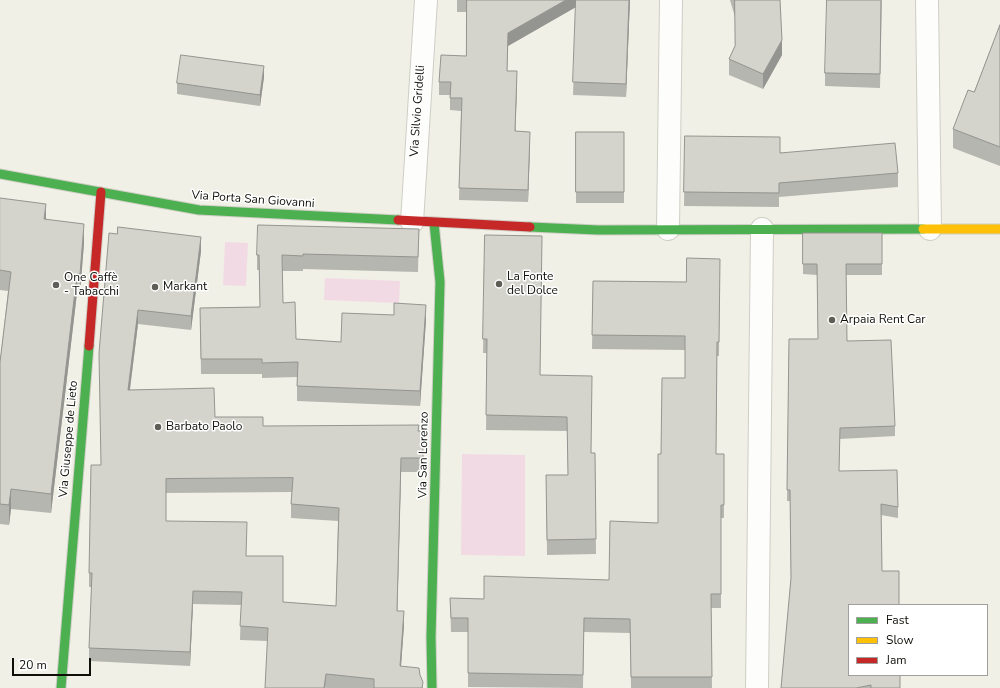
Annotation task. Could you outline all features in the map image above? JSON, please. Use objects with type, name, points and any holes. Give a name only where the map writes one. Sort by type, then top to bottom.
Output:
[{"type":"street","name":"Via Silvio Gridelli","points":[[412,222],[426,0]]},
{"type":"street","points":[[668,229],[671,0]]},
{"type":"street","points":[[927,0],[930,229]]},
{"type":"street","name":"Via Porta San Giovanni","points":[[0,174],[198,210],[412,222],[598,230],[1000,229]]},
{"type":"street","name":"Via Giuseppe de Lieto","points":[[60,688],[101,192]]},
{"type":"street","name":"Via San Lorenzo","points":[[432,688],[431,637],[440,282],[434,223]]},
{"type":"street","points":[[757,688],[762,229]]},
{"type":"shaded area","points":[[225,242],[248,243],[246,286],[223,285]]},
{"type":"shaded area","points":[[325,278],[400,281],[399,303],[324,300]]},
{"type":"shaded area","points":[[462,454],[525,455],[525,556],[461,555]]},
{"type":"building","points":[[467,0],[566,0],[508,33],[507,71],[517,71],[515,131],[530,132],[528,190],[459,188],[462,98],[450,98],[451,82],[439,82],[441,55],[466,56]]},
{"type":"building","points":[[576,0],[629,0],[626,84],[573,82]]},
{"type":"building","points":[[735,0],[780,0],[782,40],[763,74],[729,59],[735,46]]},
{"type":"building","points":[[827,0],[881,0],[880,74],[825,73]]},
{"type":"building","points":[[1000,25],[1000,147],[953,129],[968,90],[974,92]]},
{"type":"building","points":[[181,55],[264,66],[260,95],[177,83]]},
{"type":"building","points":[[576,132],[624,132],[624,192],[576,192]]},
{"type":"building","points":[[685,136],[780,137],[780,153],[895,143],[898,173],[779,183],[779,193],[684,192]]},
{"type":"building","points":[[0,198],[46,204],[44,219],[84,224],[80,274],[77,274],[51,494],[11,489],[9,505],[0,504],[0,362],[11,272],[0,270]]},
{"type":"building","points":[[258,225],[419,229],[418,257],[303,254],[303,256],[282,255],[283,303],[295,302],[296,339],[341,342],[342,313],[394,315],[394,303],[426,305],[420,391],[297,386],[298,362],[262,363],[262,359],[201,359],[200,308],[260,307],[259,255],[257,255]]},
{"type":"building","points":[[118,227],[201,237],[191,316],[138,310],[128,390],[214,388],[215,417],[263,417],[263,426],[419,425],[418,431],[423,431],[423,458],[401,458],[397,611],[404,611],[400,666],[419,668],[423,682],[422,688],[374,688],[374,679],[326,674],[324,688],[265,688],[268,628],[240,626],[242,592],[193,591],[190,652],[89,648],[92,573],[89,573],[91,465],[101,465],[99,353],[109,233],[117,234]],"holes":[[[293,478],[291,504],[339,508],[336,606],[283,602],[283,556],[246,556],[247,522],[166,521],[166,479]]]},
{"type":"building","points":[[803,233],[882,233],[882,264],[846,264],[847,341],[891,340],[895,426],[840,428],[839,471],[897,470],[898,507],[881,504],[882,571],[899,571],[899,604],[848,604],[848,676],[900,676],[900,688],[871,688],[871,685],[856,688],[781,688],[791,578],[790,490],[787,490],[789,339],[818,339],[817,264],[803,264]]},
{"type":"building","points":[[485,235],[542,236],[540,375],[592,376],[591,453],[595,453],[596,539],[547,540],[546,475],[568,475],[567,417],[486,415],[487,339],[483,339]]},
{"type":"building","points":[[687,258],[720,259],[719,342],[717,342],[716,454],[724,454],[724,505],[721,505],[721,594],[711,594],[712,677],[631,677],[630,619],[584,618],[583,675],[468,673],[468,618],[451,618],[450,598],[484,599],[484,576],[609,580],[610,521],[658,523],[658,454],[661,454],[662,378],[685,378],[685,336],[592,335],[593,281],[686,282]]},
{"type":"traffic: fast","points":[[0,174],[199,210],[398,220]]},
{"type":"traffic: fast","points":[[432,688],[431,637],[440,282],[434,223]]},
{"type":"traffic: fast","points":[[530,227],[598,230],[923,229]]},
{"type":"traffic: fast","points":[[61,688],[89,346]]},
{"type":"traffic: slow","points":[[923,229],[1000,229]]},
{"type":"traffic: jam","points":[[89,346],[101,192]]},
{"type":"traffic: jam","points":[[398,220],[530,227]]},
{"type":"place","name":"La Fonte del Dolce","points":[[499,284]]},
{"type":"place","name":"One Caffè - Tabacchi","points":[[56,285]]},
{"type":"place","name":"Markant","points":[[155,287]]},
{"type":"place","name":"Arpaia Rent Car","points":[[832,320]]},
{"type":"place","name":"Barbato Paolo","points":[[158,427]]}]
